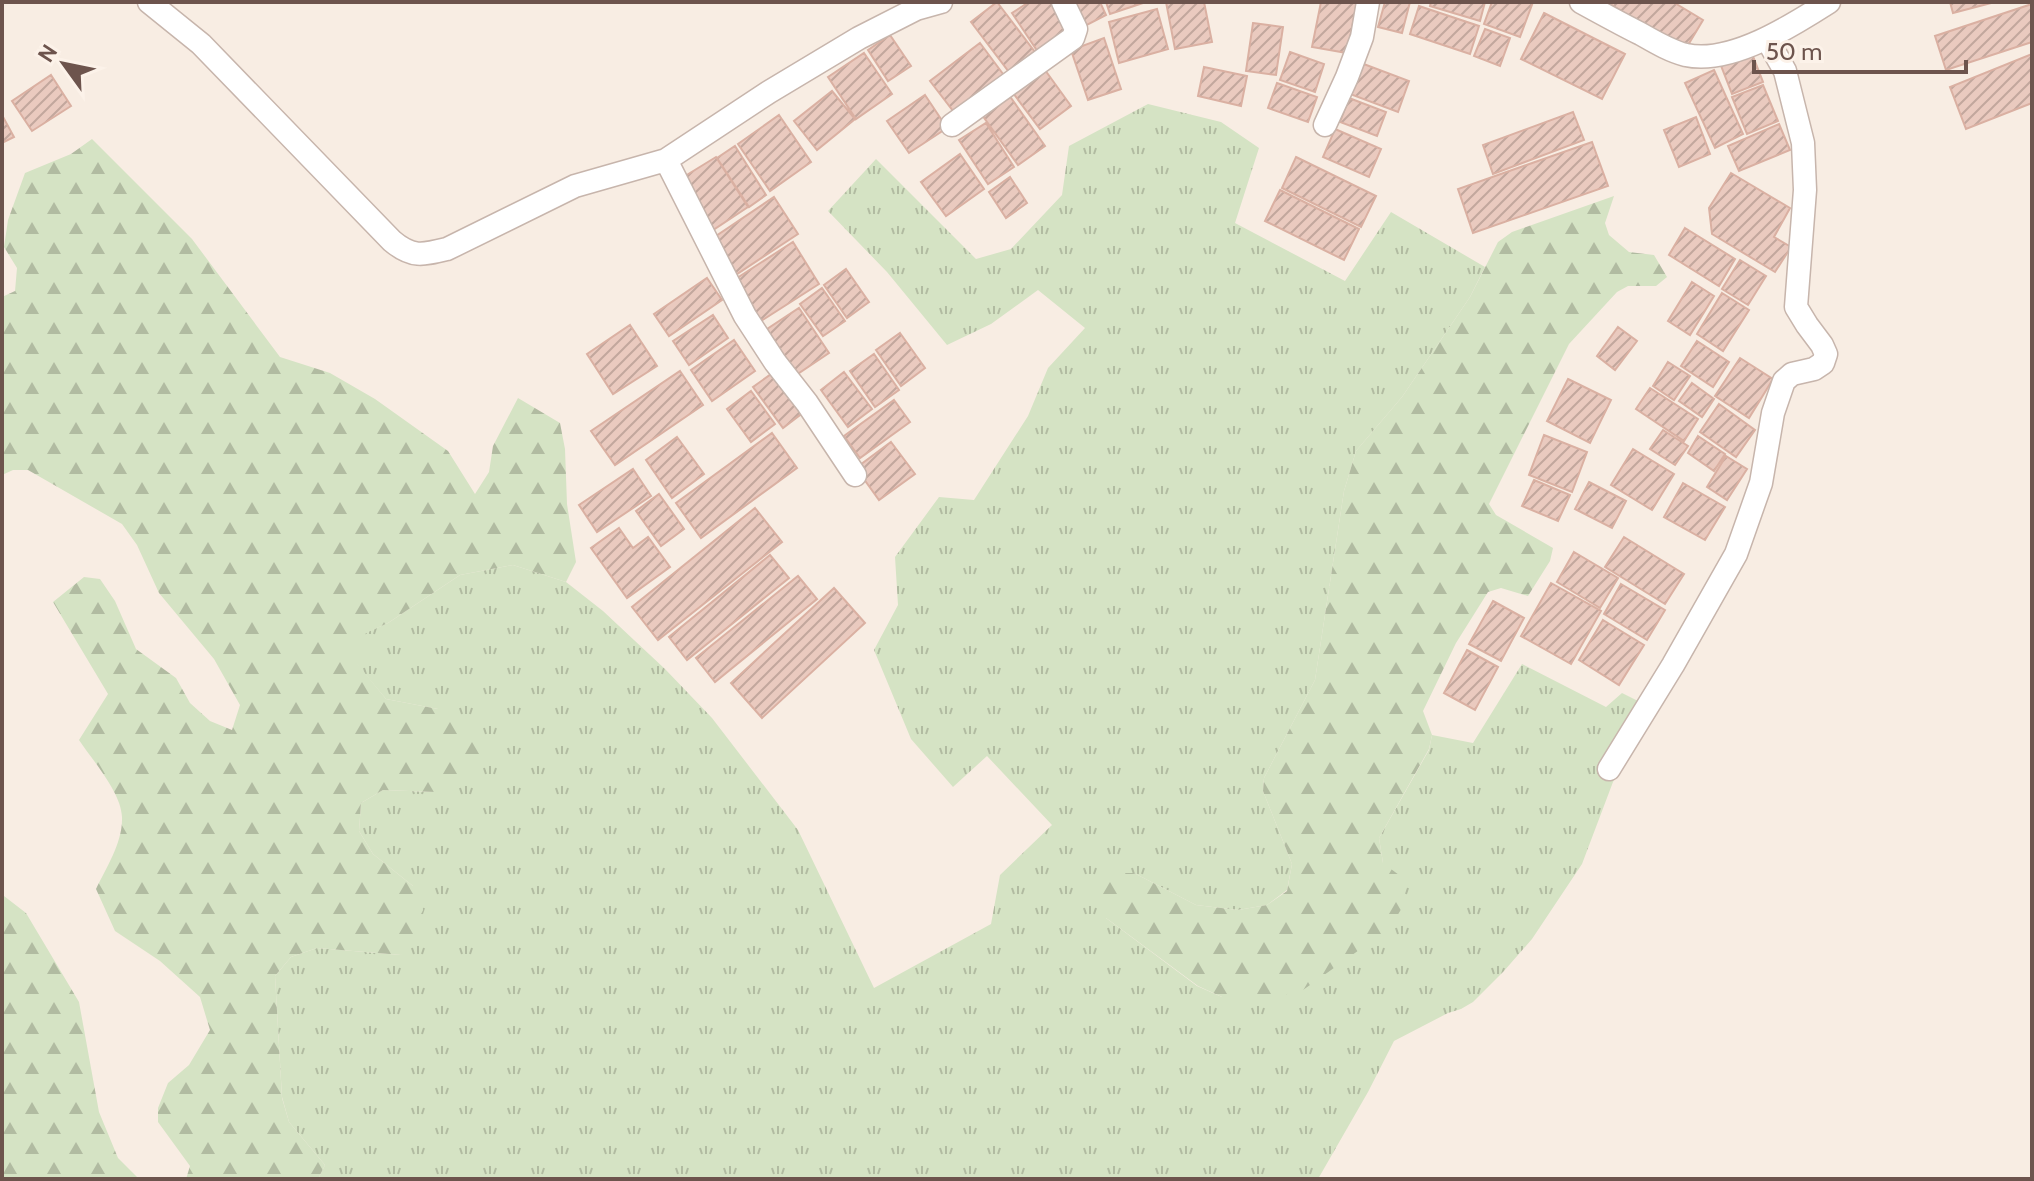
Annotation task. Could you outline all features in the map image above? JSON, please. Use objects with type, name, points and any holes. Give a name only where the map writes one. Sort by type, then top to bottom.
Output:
[{"type":"street","points":[[149,2],[201,44],[392,241],[412,254],[447,249],[575,186],[666,160],[769,92],[859,38],[916,9],[941,2]]},
{"type":"street","points":[[952,125],[1073,38],[1076,29],[1063,2]]},
{"type":"street","points":[[1325,125],[1362,37],[1368,2]]},
{"type":"street","points":[[1581,2],[1655,42],[1691,56],[1716,54],[1759,43],[1829,2]]},
{"type":"street","points":[[1609,769],[1736,554],[1761,483],[1773,413],[1784,381],[1792,374],[1814,369],[1823,363],[1826,354],[1796,307],[1805,190],[1803,143],[1785,71],[1767,39]]},
{"type":"street","points":[[666,160],[745,316],[855,475]]},
{"type":"green space","points":[[1148,104],[1221,122],[1259,148],[1235,223],[1345,281],[1391,212],[1485,267],[1470,297],[1402,397],[1356,451],[1344,491],[1315,680],[1264,778],[1263,791],[1292,864],[1287,890],[1267,905],[1238,910],[1196,905],[1134,873],[1106,918],[1197,986],[1222,997],[1383,863],[1379,838],[1429,750],[1432,735],[1473,743],[1522,664],[1606,707],[1622,693],[1654,709],[1613,782],[1582,864],[1532,939],[1473,1002],[1394,1041],[1318,1179],[318,1179],[325,1165],[289,1122],[282,1097],[275,976],[291,957],[317,948],[401,955],[413,886],[373,854],[359,831],[361,803],[383,790],[435,792],[438,709],[386,699],[350,656],[365,633],[388,623],[460,575],[513,565],[566,582],[603,611],[665,669],[712,718],[798,830],[874,988],[991,924],[1000,875],[1052,825],[987,756],[953,787],[911,739],[874,650],[898,605],[895,557],[939,497],[974,500],[1028,416],[1048,368],[1085,328],[1038,290],[991,324],[947,345],[887,272],[828,211],[876,159],[976,259],[1011,249],[1062,195],[1069,146]]},
{"type":"green space","points":[[92,139],[192,239],[280,357],[330,373],[375,399],[448,451],[475,494],[489,472],[493,446],[518,398],[560,423],[576,562],[566,582],[513,565],[460,575],[388,623],[366,633],[351,656],[386,699],[438,709],[482,737],[480,764],[435,792],[383,790],[361,803],[359,831],[373,854],[413,886],[423,909],[421,935],[401,955],[317,948],[291,957],[275,976],[282,1098],[289,1122],[325,1165],[318,1179],[186,1179],[190,1166],[158,1122],[158,1108],[168,1083],[189,1065],[210,1030],[200,997],[160,961],[115,931],[96,889],[117,845],[122,817],[112,787],[79,740],[108,694],[53,602],[84,577],[100,579],[115,601],[136,649],[176,678],[190,703],[210,721],[232,730],[240,705],[214,659],[159,593],[137,545],[122,524],[28,470],[13,470],[2,475],[2,297],[15,291],[17,268],[4,247],[8,220],[25,173],[71,154]]},
{"type":"green space","points":[[1614,196],[1605,223],[1609,235],[1629,252],[1654,255],[1667,277],[1656,286],[1628,286],[1617,292],[1569,344],[1489,504],[1496,515],[1553,548],[1550,561],[1528,596],[1501,588],[1488,592],[1456,643],[1423,711],[1432,735],[1429,749],[1379,838],[1383,863],[1403,878],[1403,906],[1390,928],[1303,990],[1275,997],[1222,997],[1198,986],[1106,918],[1094,883],[1117,873],[1134,873],[1196,905],[1238,910],[1267,905],[1287,891],[1292,864],[1263,791],[1264,778],[1315,680],[1344,491],[1356,451],[1402,397],[1470,297],[1498,242],[1512,232]]},
{"type":"green space","points":[[4,896],[26,913],[79,1002],[99,1112],[118,1158],[139,1179],[2,1179]]},
{"type":"building","points":[[997,2],[1035,52],[1009,72],[971,22]]},
{"type":"building","points":[[1029,2],[1051,2],[1070,31],[1038,52],[1012,13]]},
{"type":"building","points":[[1071,2],[1100,2],[1106,15],[1083,27]]},
{"type":"building","points":[[1106,2],[1146,2],[1110,14]]},
{"type":"building","points":[[1166,2],[1204,2],[1212,42],[1175,49]]},
{"type":"building","points":[[1321,2],[1357,2],[1347,53],[1312,47]]},
{"type":"building","points":[[1385,2],[1410,2],[1402,33],[1378,27]]},
{"type":"building","points":[[1431,2],[1485,2],[1480,21],[1430,6]]},
{"type":"building","points":[[1492,2],[1533,2],[1520,37],[1484,24]]},
{"type":"building","points":[[1607,2],[1673,2],[1703,20],[1685,50]]},
{"type":"building","points":[[1950,2],[1995,2],[1953,13]]},
{"type":"building","points":[[2032,4],[2032,42],[1946,70],[1935,36]]},
{"type":"building","points":[[1419,6],[1479,26],[1470,54],[1410,34]]},
{"type":"building","points":[[1157,9],[1168,49],[1119,63],[1109,22]]},
{"type":"building","points":[[1544,13],[1625,54],[1602,99],[1521,59]]},
{"type":"building","points":[[1253,23],[1283,27],[1276,75],[1246,71]]},
{"type":"building","points":[[1485,29],[1510,38],[1500,66],[1474,56]]},
{"type":"building","points":[[890,35],[911,66],[888,81],[868,50]]},
{"type":"building","points":[[1104,38],[1121,89],[1088,100],[1071,50]]},
{"type":"building","points":[[980,43],[1006,78],[957,116],[930,81]]},
{"type":"building","points":[[1751,51],[1763,82],[1732,94],[1720,63]]},
{"type":"building","points":[[1290,52],[1324,64],[1315,92],[1280,80]]},
{"type":"building","points":[[864,53],[892,94],[856,119],[828,77]]},
{"type":"building","points":[[2032,54],[2032,103],[1966,129],[1950,87]]},
{"type":"building","points":[[1361,63],[1409,81],[1398,112],[1350,94]]},
{"type":"building","points":[[1204,67],[1247,76],[1241,106],[1198,96]]},
{"type":"building","points":[[1045,70],[1071,106],[1040,129],[1013,93]]},
{"type":"building","points":[[1714,70],[1743,134],[1715,148],[1685,83]]},
{"type":"building","points":[[51,75],[71,106],[32,131],[12,101]]},
{"type":"building","points":[[1277,83],[1317,97],[1308,122],[1268,108]]},
{"type":"building","points":[[1763,85],[1778,121],[1747,134],[1732,97]]},
{"type":"building","points":[[832,91],[855,119],[817,150],[794,121]]},
{"type":"building","points":[[925,95],[947,128],[909,153],[887,121]]},
{"type":"building","points":[[1009,95],[1045,146],[1018,165],[982,115]]},
{"type":"building","points":[[1349,98],[1386,112],[1377,136],[1340,122]]},
{"type":"building","points":[[1573,112],[1584,140],[1493,174],[1483,145]]},
{"type":"building","points":[[2,115],[14,137],[2,143]]},
{"type":"building","points":[[779,115],[811,162],[770,191],[738,144]]},
{"type":"building","points":[[1696,117],[1710,154],[1679,167],[1664,130]]},
{"type":"building","points":[[986,123],[1014,167],[988,184],[959,140]]},
{"type":"building","points":[[1779,124],[1790,150],[1739,171],[1728,146]]},
{"type":"building","points":[[1335,129],[1381,149],[1369,177],[1323,157]]},
{"type":"building","points":[[1592,142],[1608,186],[1473,233],[1458,189]]},
{"type":"building","points":[[735,146],[766,195],[749,207],[717,158]]},
{"type":"building","points":[[960,154],[984,189],[946,216],[921,182]]},
{"type":"building","points":[[716,157],[748,207],[710,232],[677,181]]},
{"type":"building","points":[[1296,157],[1376,196],[1361,227],[1282,188]]},
{"type":"building","points":[[1731,173],[1790,208],[1774,237],[1791,247],[1775,272],[1712,234],[1709,208]]},
{"type":"building","points":[[1010,177],[1027,203],[1006,218],[989,192]]},
{"type":"building","points":[[1280,190],[1359,229],[1344,260],[1265,221]]},
{"type":"building","points":[[774,197],[798,234],[734,276],[710,240]]},
{"type":"building","points":[[1685,228],[1735,259],[1719,286],[1669,255]]},
{"type":"building","points":[[793,242],[819,284],[761,321],[734,280]]},
{"type":"building","points":[[1740,260],[1766,276],[1748,305],[1722,289]]},
{"type":"building","points":[[846,269],[869,302],[847,318],[824,285]]},
{"type":"building","points":[[707,278],[722,300],[669,336],[654,314]]},
{"type":"building","points":[[1692,282],[1714,296],[1690,335],[1668,321]]},
{"type":"building","points":[[822,288],[845,321],[823,336],[800,304]]},
{"type":"building","points":[[1722,293],[1749,310],[1723,351],[1697,334]]},
{"type":"building","points":[[799,308],[829,353],[796,375],[767,329]]},
{"type":"building","points":[[713,315],[728,338],[689,365],[673,341]]},
{"type":"building","points":[[630,325],[657,366],[613,394],[587,354]]},
{"type":"building","points":[[1618,327],[1637,341],[1615,370],[1597,356]]},
{"type":"building","points":[[900,333],[925,368],[901,386],[876,350]]},
{"type":"building","points":[[734,340],[755,371],[712,401],[691,370]]},
{"type":"building","points":[[1697,341],[1729,362],[1713,387],[1681,366]]},
{"type":"building","points":[[874,354],[899,390],[875,407],[850,371]]},
{"type":"building","points":[[1740,358],[1773,379],[1749,418],[1715,396]]},
{"type":"building","points":[[1668,362],[1690,376],[1674,400],[1653,386]]},
{"type":"building","points":[[680,371],[703,405],[615,465],[591,431]]},
{"type":"building","points":[[774,372],[804,412],[783,428],[753,387]]},
{"type":"building","points":[[844,372],[872,409],[848,427],[821,390]]},
{"type":"building","points":[[1568,379],[1611,400],[1590,443],[1547,421]]},
{"type":"building","points":[[1692,383],[1714,399],[1702,417],[1679,401]]},
{"type":"building","points":[[1650,388],[1698,419],[1684,441],[1636,409]]},
{"type":"building","points":[[751,391],[775,424],[751,442],[727,409]]},
{"type":"building","points":[[894,400],[910,422],[860,458],[844,436]]},
{"type":"building","points":[[1719,404],[1755,430],[1736,457],[1700,432]]},
{"type":"building","points":[[1663,430],[1688,446],[1675,465],[1650,449]]},
{"type":"building","points":[[772,433],[797,468],[701,538],[676,503]]},
{"type":"building","points":[[1544,435],[1587,452],[1572,492],[1529,475]]},
{"type":"building","points":[[1698,436],[1725,454],[1714,471],[1688,453]]},
{"type":"building","points":[[677,437],[704,474],[672,498],[646,460]]},
{"type":"building","points":[[891,442],[915,474],[879,500],[856,468]]},
{"type":"building","points":[[1633,449],[1674,474],[1652,510],[1611,485]]},
{"type":"building","points":[[1726,456],[1747,469],[1727,500],[1707,487]]},
{"type":"building","points":[[633,469],[651,496],[597,532],[579,505]]},
{"type":"building","points":[[1534,480],[1570,495],[1558,521],[1522,506]]},
{"type":"building","points":[[1589,482],[1626,501],[1612,528],[1575,509]]},
{"type":"building","points":[[1683,483],[1725,507],[1705,540],[1664,517]]},
{"type":"building","points":[[659,494],[684,529],[661,546],[636,511]]},
{"type":"building","points":[[755,508],[782,542],[658,640],[632,607]]},
{"type":"building","points":[[619,528],[633,548],[648,537],[670,567],[627,598],[591,548]]},
{"type":"building","points":[[1624,537],[1684,574],[1665,604],[1605,567]]},
{"type":"building","points":[[1574,552],[1618,578],[1600,608],[1557,582]]},
{"type":"building","points":[[770,555],[789,578],[687,660],[669,637]]},
{"type":"building","points":[[798,576],[817,599],[715,682],[696,658]]},
{"type":"building","points":[[1551,583],[1601,611],[1571,664],[1521,636]]},
{"type":"building","points":[[1621,584],[1665,610],[1647,640],[1604,614]]},
{"type":"building","points":[[834,588],[865,623],[762,718],[731,683]]},
{"type":"building","points":[[1493,601],[1524,618],[1501,661],[1469,644]]},
{"type":"building","points":[[1603,620],[1644,645],[1619,685],[1579,660]]},
{"type":"building","points":[[1467,650],[1498,667],[1475,710],[1444,693]]}]
